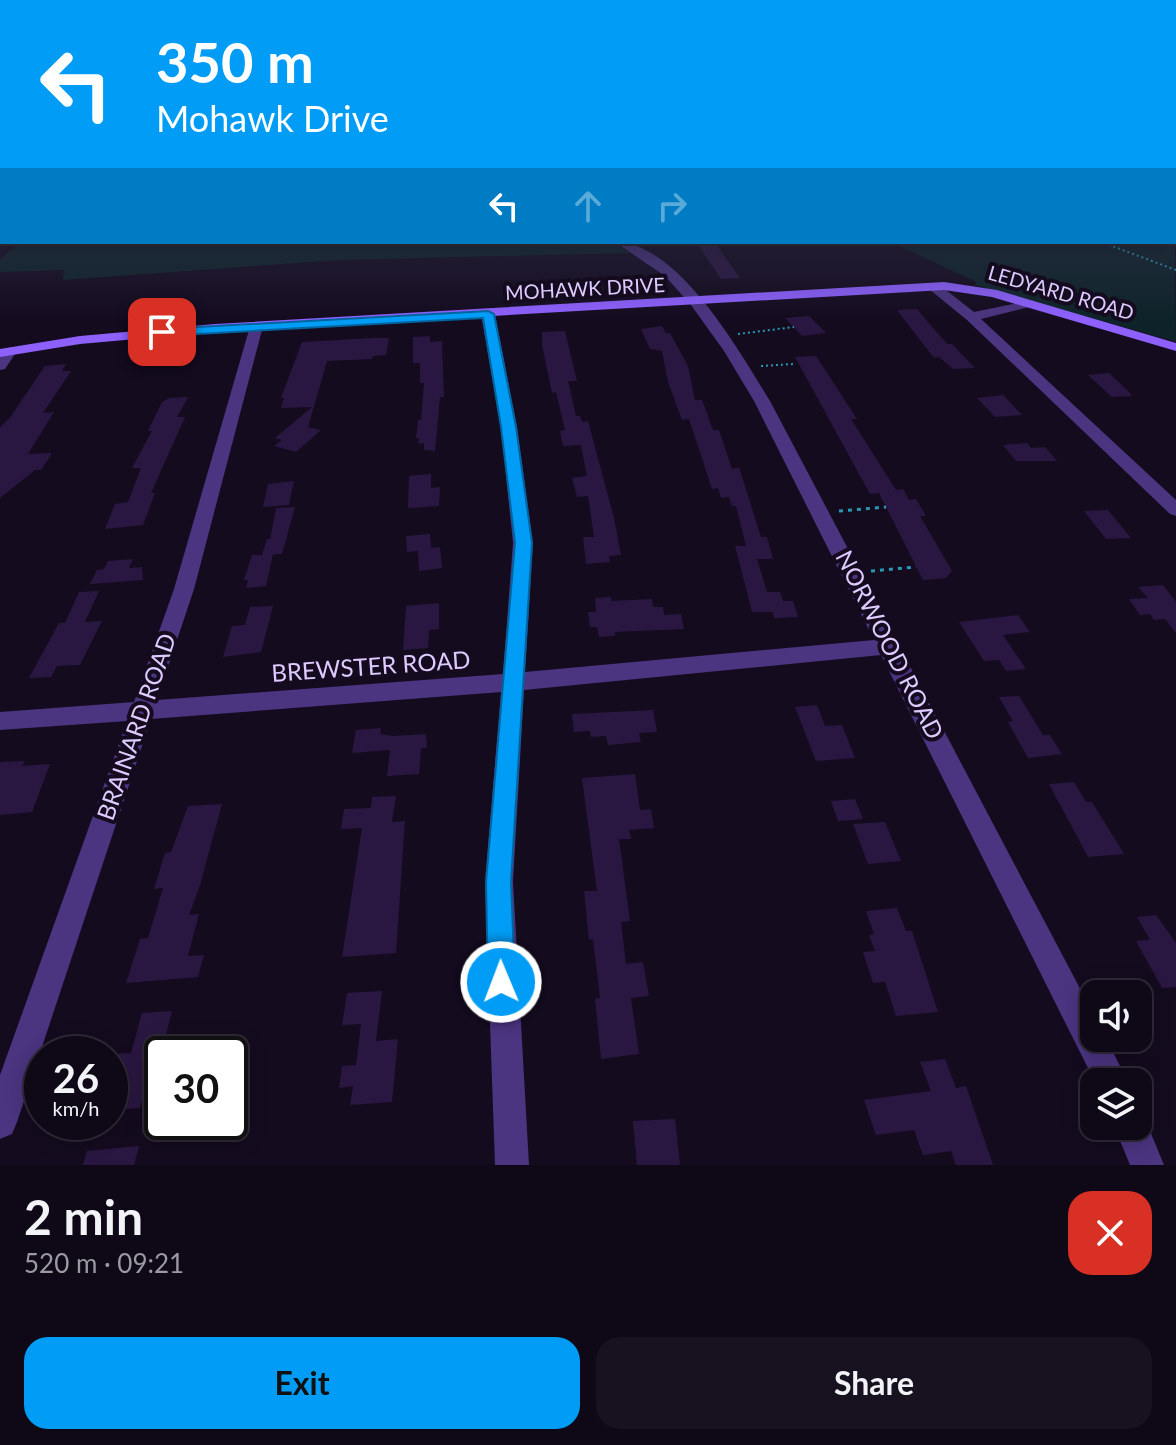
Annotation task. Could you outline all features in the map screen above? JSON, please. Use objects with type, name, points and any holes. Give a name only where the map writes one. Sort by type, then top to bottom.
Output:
[{"type":"street","name":"NORWOOD ROAD","points":[[624,244],[665,270],[695,303],[730,349],[762,401],[1105,1068]]},
{"type":"street","name":"MOHAWK DRIVE","points":[[5,352],[136,334],[695,303],[933,286]]},
{"type":"street","name":"LEDYARD ROAD","points":[[933,286],[968,288],[1028,303],[1176,347]]},
{"type":"street","points":[[933,286],[972,317],[1176,510]]},
{"type":"street","points":[[972,317],[1028,303]]},
{"type":"street","points":[[488,314],[509,427],[523,543],[499,882],[512,1165]]},
{"type":"street","name":"BRAINARD ROAD","points":[[0,1122],[144,709],[209,507],[256,326]]},
{"type":"street","points":[[0,366],[5,352]]},
{"type":"street","name":"BREWSTER ROAD","points":[[0,721],[515,682],[889,646]]},
{"type":"street","points":[[1137,1140],[1147,1165]]},
{"type":"path","points":[[1107,244],[1176,268]]},
{"type":"path","points":[[734,334],[794,327]]},
{"type":"path","points":[[757,367],[794,364]]},
{"type":"path","points":[[839,511],[886,507]]},
{"type":"path","points":[[871,571],[916,567]]},
{"type":"shaded area","points":[[18,244],[616,244],[629,253],[337,260],[63,280],[64,270],[0,272],[0,260]]},
{"type":"shaded area","points":[[895,244],[1175,244],[1176,342],[975,285],[976,282]]},
{"type":"building","points":[[716,244],[740,278],[721,279],[698,245]]},
{"type":"building","points":[[917,309],[947,344],[952,344],[975,368],[953,369],[939,357],[934,358],[897,310]]},
{"type":"building","points":[[809,316],[826,333],[802,336],[785,318]]},
{"type":"building","points":[[662,326],[666,333],[670,333],[688,366],[695,400],[702,400],[713,430],[719,430],[732,469],[739,467],[761,537],[767,537],[773,559],[757,559],[767,592],[780,592],[783,601],[793,601],[798,617],[774,618],[773,612],[752,612],[735,546],[746,546],[736,506],[732,506],[729,497],[721,498],[718,488],[712,489],[689,419],[682,420],[668,382],[662,351],[650,349],[641,329]]},
{"type":"building","points":[[565,331],[577,381],[568,381],[576,416],[580,416],[582,422],[588,421],[614,518],[621,555],[609,556],[610,562],[586,564],[583,537],[594,537],[588,496],[577,497],[572,478],[587,476],[581,445],[563,446],[560,431],[565,430],[556,392],[552,393],[542,345],[542,332]]},
{"type":"building","points":[[430,336],[430,342],[442,341],[444,397],[440,397],[435,451],[424,450],[424,443],[418,444],[419,438],[416,438],[424,383],[420,383],[420,363],[413,363],[413,337]]},
{"type":"building","points":[[389,338],[386,355],[373,356],[372,359],[327,361],[308,427],[321,430],[296,452],[274,446],[282,440],[275,438],[312,407],[281,408],[284,398],[281,398],[302,342]]},
{"type":"building","points":[[816,356],[857,419],[851,419],[896,490],[903,489],[909,500],[916,499],[926,516],[920,516],[952,571],[946,578],[923,580],[879,493],[870,494],[795,357]]},
{"type":"building","points":[[66,364],[62,371],[71,371],[43,413],[54,412],[28,454],[52,453],[41,470],[35,470],[0,498],[0,427],[9,419],[45,366]]},
{"type":"building","points":[[1109,373],[1132,396],[1112,397],[1088,375]]},
{"type":"building","points":[[1003,395],[1022,415],[995,417],[977,398]]},
{"type":"building","points":[[188,397],[177,417],[185,417],[151,493],[155,493],[143,525],[105,529],[115,504],[128,502],[141,468],[132,468],[152,431],[148,431],[162,402],[169,398]]},
{"type":"building","points":[[1027,443],[1031,448],[1045,447],[1057,461],[1016,461],[1003,445]]},
{"type":"building","points":[[431,474],[431,488],[440,487],[439,506],[408,508],[409,476]]},
{"type":"building","points":[[294,481],[289,505],[263,507],[268,484]]},
{"type":"building","points":[[295,507],[282,554],[273,554],[266,586],[246,588],[248,580],[244,580],[252,555],[262,555],[267,539],[270,539],[276,508]]},
{"type":"building","points":[[1108,510],[1131,538],[1106,539],[1084,511]]},
{"type":"building","points":[[430,534],[431,548],[440,547],[442,568],[419,571],[418,551],[407,552],[406,536]]},
{"type":"building","points":[[133,559],[129,568],[142,567],[143,580],[90,584],[97,570],[104,569],[108,561]]},
{"type":"building","points":[[1163,585],[1176,602],[1176,633],[1165,619],[1154,620],[1150,614],[1140,615],[1129,599],[1148,598],[1138,587]]},
{"type":"building","points":[[99,591],[85,622],[102,621],[80,665],[57,666],[51,677],[29,678],[59,623],[65,623],[79,592]]},
{"type":"building","points":[[611,597],[611,601],[652,599],[653,607],[663,607],[664,615],[681,614],[684,629],[615,632],[615,636],[599,637],[597,627],[590,627],[588,612],[596,612],[595,598]]},
{"type":"building","points":[[439,603],[439,629],[429,630],[428,648],[403,650],[406,606]]},
{"type":"building","points":[[273,606],[261,652],[223,657],[232,626],[245,625],[250,607]]},
{"type":"building","points":[[1018,615],[1030,632],[1003,635],[1026,669],[1006,671],[999,660],[984,661],[959,622]]},
{"type":"building","points":[[1019,696],[1043,735],[1050,735],[1062,754],[1028,758],[1008,722],[1013,721],[999,697]]},
{"type":"building","points":[[817,705],[825,726],[842,725],[855,758],[816,761],[795,707]]},
{"type":"building","points":[[653,710],[657,732],[639,733],[641,742],[608,745],[606,736],[591,737],[590,731],[574,732],[572,714]]},
{"type":"building","points":[[381,728],[380,734],[392,736],[426,734],[427,748],[421,748],[419,774],[387,776],[390,750],[352,753],[356,730]]},
{"type":"building","points":[[25,761],[22,766],[50,764],[32,812],[0,815],[0,762]]},
{"type":"building","points":[[635,774],[640,810],[651,809],[654,828],[629,830],[631,839],[619,839],[630,921],[621,922],[626,964],[643,962],[649,996],[631,998],[639,1054],[601,1059],[595,999],[600,998],[584,891],[597,891],[582,778]]},
{"type":"building","points":[[1074,782],[1086,802],[1092,802],[1124,854],[1088,857],[1049,784]]},
{"type":"building","points":[[396,796],[392,822],[405,821],[396,953],[342,957],[362,828],[341,829],[344,809],[371,808],[372,797]]},
{"type":"building","points":[[855,799],[863,819],[838,821],[831,801]]},
{"type":"building","points":[[222,804],[189,915],[199,914],[188,956],[204,955],[198,977],[126,983],[140,939],[148,938],[163,888],[154,889],[165,853],[171,852],[188,806]]},
{"type":"building","points":[[885,822],[901,861],[868,864],[853,824]]},
{"type":"building","points":[[897,908],[906,931],[912,931],[938,1012],[896,1016],[885,982],[873,983],[863,952],[875,951],[869,935],[874,934],[866,911]]},
{"type":"building","points":[[1156,915],[1176,943],[1176,987],[1162,988],[1136,941],[1150,940],[1137,917]]},
{"type":"building","points":[[382,991],[376,1041],[398,1039],[392,1102],[350,1105],[353,1086],[339,1088],[342,1066],[356,1065],[361,1024],[342,1025],[347,993]]},
{"type":"building","points":[[172,1011],[166,1036],[144,1036],[144,1101],[140,1108],[128,1109],[128,1053],[131,1053],[142,1013]]},
{"type":"building","points":[[945,1059],[956,1088],[966,1086],[993,1165],[956,1165],[951,1151],[923,1155],[914,1130],[876,1135],[864,1100],[931,1091],[920,1062]]},
{"type":"building","points":[[675,1119],[680,1165],[637,1165],[633,1121]]},
{"type":"building","points":[[139,1146],[134,1165],[83,1165],[87,1151]]},
{"type":"route","points":[[162,332],[488,314],[509,427],[523,543],[499,882],[501,982]]}]
